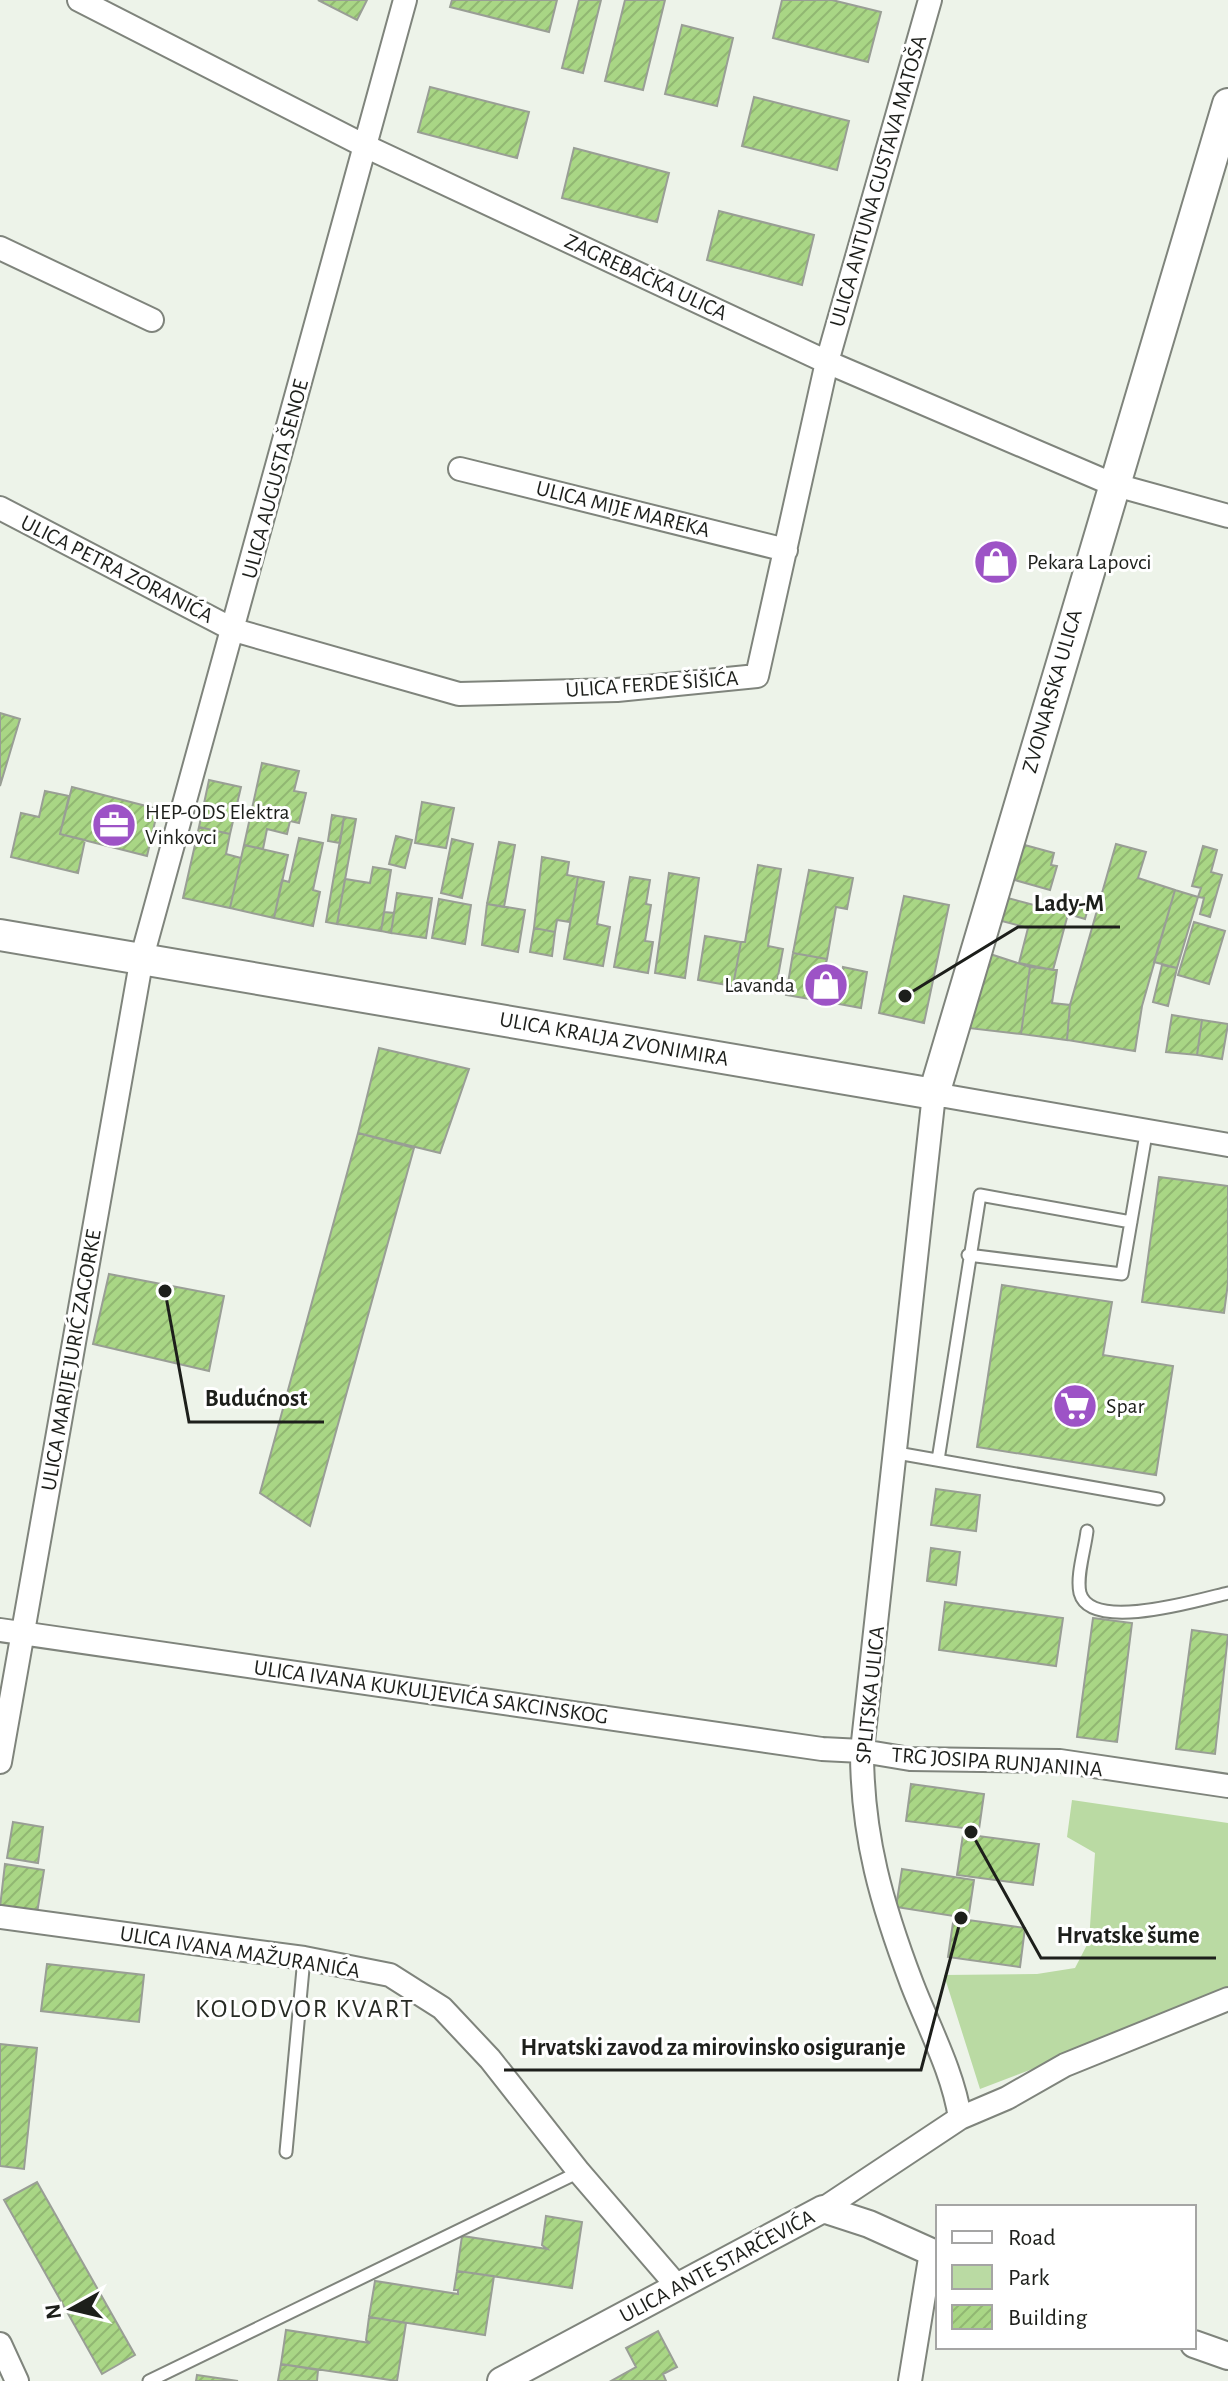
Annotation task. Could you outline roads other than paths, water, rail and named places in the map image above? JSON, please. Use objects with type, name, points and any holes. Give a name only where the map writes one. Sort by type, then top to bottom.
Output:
[{"type":"main road","name":"ZVONARSKA ULICA","points":[[934,1094],[1112,484],[1228,104]]},
{"type":"main road","name":"ULICA KRALJA ZVONIMIRA","points":[[0,935],[934,1094]]},
{"type":"street","name":"ZAGREBAČKA ULICA","points":[[79,0],[365,146],[827,362],[1112,484],[1228,516]]},
{"type":"street","name":"ULICA AUGUSTA ŠENOE","points":[[142,957],[405,0]]},
{"type":"street","name":"ULICA ANTUNA GUSTAVA MATOŠA","points":[[827,362],[930,0]]},
{"type":"street","points":[[0,248],[152,320]]},
{"type":"street","name":"ULICA FERDE ŠIŠIĆA","points":[[234,630],[459,694],[617,690],[757,676],[827,362]]},
{"type":"street","name":"ULICA MIJE MAREKA","points":[[460,469],[786,550]]},
{"type":"street","name":"ULICA PETRA ZORANIĆA","points":[[0,508],[234,630]]},
{"type":"street","name":"ULICA MARIJE JURIĆ ZAGORKE","points":[[0,1762],[142,957]]},
{"type":"street","name":"ULICA KRALJA ZVONIMIRA","points":[[934,1094],[1146,1134],[1228,1145]]},
{"type":"street","name":"SPLITSKA ULICA","points":[[934,1094],[862,1751],[869,1852],[906,1967],[957,2096],[960,2118]]},
{"type":"street","name":"ULICA IVANA KUKULJEVIĆA SAKCINSKOG","points":[[0,1630],[806,1747],[862,1751]]},
{"type":"street","name":"TRG JOSIPA RUNJANINA","points":[[862,1751],[910,1759],[1060,1761],[1228,1786]]},
{"type":"street","name":"ULICA IVANA MAŽURANIĆA","points":[[0,1917],[304,1958],[390,1975],[442,2008],[490,2059],[579,2172],[678,2287]]},
{"type":"street","points":[[823,2209],[960,2118],[1007,2098],[1065,2065],[1228,1999]]},
{"type":"street","name":"ULICA ANTE STARČEVIĆA","points":[[501,2381],[823,2209],[869,2224],[934,2254]]},
{"type":"street","points":[[910,2381],[934,2254]]},
{"type":"street","points":[[0,2344],[17,2381]]},
{"type":"street","points":[[1196,2345],[1228,2356]]},
{"type":"lane","points":[[968,1255],[1122,1274],[1146,1134]]},
{"type":"lane","points":[[938,1460],[968,1255],[980,1195],[1131,1222]]},
{"type":"lane","points":[[897,1453],[1158,1499]]},
{"type":"lane","points":[[1087,1531],[1080,1592],[1085,1602],[1094,1606],[1137,1614],[1228,1593]]},
{"type":"lane","points":[[286,2152],[304,1958]]},
{"type":"lane","points":[[149,2381],[579,2172]]},
{"type":"place","name":"Pekara Lapovci","points":[[996,562]]},
{"type":"place","name":"HEP-ODS Elektra Vinkovci","points":[[114,825]]},
{"type":"place","name":"Lavanda","points":[[826,985]]},
{"type":"place","name":"Lady-M","points":[[905,996]]},
{"type":"place","name":"Budućnost","points":[[165,1291]]},
{"type":"place","name":"Spar","points":[[1075,1406]]},
{"type":"place","name":"Hrvatske šume","points":[[971,1832]]},
{"type":"place","name":"Hrvatski zavod za mirovinsko osiguranje","points":[[961,1918]]},
{"type":"district","name":"KOLODVOR KVART","points":[[305,2009]]}]
